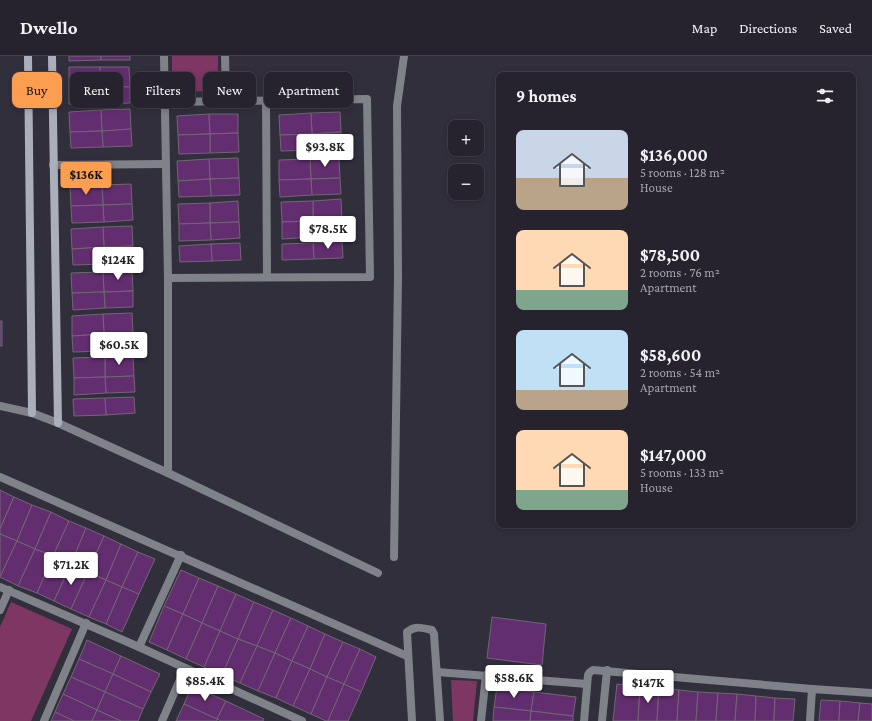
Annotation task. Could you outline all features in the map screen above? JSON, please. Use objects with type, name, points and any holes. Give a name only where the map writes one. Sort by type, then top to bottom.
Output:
[{"type":"street","points":[[28,56],[32,413]]},
{"type":"street","points":[[52,56],[58,423]]},
{"type":"street","points":[[164,56],[164,72]]},
{"type":"street","points":[[225,56],[225,72]]},
{"type":"street","points":[[394,557],[398,277],[397,106],[404,56]]},
{"type":"street","points":[[168,278],[370,277],[367,99],[353,99]]},
{"type":"street","points":[[164,108],[168,278],[168,473]]},
{"type":"street","points":[[266,108],[267,277]]},
{"type":"street","points":[[53,165],[166,164]]},
{"type":"street","points":[[0,406],[32,413],[58,423],[168,473],[378,573]]},
{"type":"street","points":[[0,477],[181,555],[407,656]]},
{"type":"street","points":[[139,647],[181,555]]},
{"type":"street","points":[[0,587],[86,623],[302,721]]},
{"type":"street","points":[[0,610],[9,590]]},
{"type":"street","points":[[44,721],[86,623]]},
{"type":"street","points":[[412,721],[407,656],[407,632],[411,629],[417,628],[432,630],[434,634],[440,721]]},
{"type":"street","points":[[162,721],[185,668]]},
{"type":"street","points":[[584,721],[587,684],[590,672],[593,670],[872,693]]},
{"type":"street","points":[[602,721],[607,670]]},
{"type":"street","points":[[437,672],[587,684]]},
{"type":"street","points":[[481,721],[486,675]]},
{"type":"street","points":[[810,721],[812,689]]},
{"type":"street","points":[[278,721],[282,713]]},
{"type":"shaded area","points":[[172,56],[218,56],[218,72],[203,72],[203,91],[195,92],[195,72],[172,72]]},
{"type":"shaded area","points":[[11,602],[72,629],[31,721],[0,721],[0,627]]},
{"type":"shaded area","points":[[451,680],[477,681],[473,721],[453,721]]},
{"type":"building","points":[[69,56],[101,56],[101,60],[69,61]]},
{"type":"building","points":[[101,56],[130,56],[130,60],[101,60]]},
{"type":"building","points":[[69,67],[100,67],[100,72],[70,72],[69,87]]},
{"type":"building","points":[[100,67],[129,67],[130,87],[123,87],[123,72],[100,72]]},
{"type":"building","points":[[69,87],[70,87],[70,104]]},
{"type":"building","points":[[123,87],[130,87],[130,103],[123,103]]},
{"type":"building","points":[[130,109],[131,129],[102,131],[101,110]]},
{"type":"building","points":[[101,110],[102,131],[70,132],[69,112]]},
{"type":"building","points":[[340,112],[341,132],[312,134],[311,113]]},
{"type":"building","points":[[311,113],[312,134],[280,135],[279,115]]},
{"type":"building","points":[[209,114],[210,134],[178,135],[177,116]]},
{"type":"building","points":[[209,114],[238,114],[238,133],[210,134]]},
{"type":"building","points":[[131,129],[132,146],[103,147],[102,131]]},
{"type":"building","points":[[102,131],[103,147],[71,148],[70,132]]},
{"type":"building","points":[[341,132],[342,149],[313,150],[312,134]]},
{"type":"building","points":[[238,133],[239,152],[210,153],[210,134]]},
{"type":"building","points":[[210,134],[210,153],[179,154],[178,135]]},
{"type":"building","points":[[312,134],[313,150],[281,151],[280,135]]},
{"type":"building","points":[[238,158],[239,178],[210,179],[209,159]]},
{"type":"building","points":[[339,158],[340,178],[311,179],[310,159]]},
{"type":"building","points":[[209,159],[210,179],[178,181],[177,161]]},
{"type":"building","points":[[310,159],[311,179],[279,180],[279,160]]},
{"type":"building","points":[[239,178],[240,195],[211,196],[210,179]]},
{"type":"building","points":[[340,178],[341,194],[312,195],[311,179]]},
{"type":"building","points":[[210,179],[211,196],[179,197],[178,181]]},
{"type":"building","points":[[311,179],[312,195],[280,197],[279,180]]},
{"type":"building","points":[[131,184],[132,204],[103,205],[102,185]]},
{"type":"building","points":[[102,185],[103,205],[71,206],[70,186]]},
{"type":"building","points":[[341,199],[342,220],[313,221],[313,201]]},
{"type":"building","points":[[238,201],[239,222],[210,223],[210,203]]},
{"type":"building","points":[[313,201],[313,221],[282,222],[281,202]]},
{"type":"building","points":[[210,203],[210,223],[179,224],[178,204]]},
{"type":"building","points":[[132,204],[133,220],[104,222],[103,205]]},
{"type":"building","points":[[103,205],[104,222],[72,223],[71,206]]},
{"type":"building","points":[[342,220],[343,236],[314,237],[313,221]]},
{"type":"building","points":[[313,221],[314,237],[282,239],[282,222]]},
{"type":"building","points":[[239,222],[240,238],[211,240],[210,223]]},
{"type":"building","points":[[210,223],[211,240],[179,241],[179,224]]},
{"type":"building","points":[[132,226],[133,246],[104,247],[103,227]]},
{"type":"building","points":[[103,227],[104,247],[72,249],[71,229]]},
{"type":"building","points":[[342,241],[343,258],[314,259],[313,243]]},
{"type":"building","points":[[240,243],[241,260],[212,261],[211,244]]},
{"type":"building","points":[[313,243],[314,259],[282,260],[282,244]]},
{"type":"building","points":[[211,244],[212,261],[180,262],[179,246]]},
{"type":"building","points":[[133,246],[133,263],[105,264],[104,247]]},
{"type":"building","points":[[104,247],[105,264],[73,265],[72,249]]},
{"type":"building","points":[[132,270],[133,291],[104,292],[103,272]]},
{"type":"building","points":[[103,272],[104,292],[72,293],[71,273]]},
{"type":"building","points":[[133,291],[133,307],[105,308],[104,292]]},
{"type":"building","points":[[104,292],[105,308],[73,310],[72,293]]},
{"type":"building","points":[[132,313],[133,333],[104,334],[103,314]]},
{"type":"building","points":[[103,314],[104,334],[72,336],[72,316]]},
{"type":"building","points":[[0,321],[2,321],[2,346],[0,346]]},
{"type":"building","points":[[133,333],[134,350],[105,351],[104,334]]},
{"type":"building","points":[[104,334],[105,351],[73,352],[72,336]]},
{"type":"building","points":[[133,355],[134,376],[105,377],[105,357]]},
{"type":"building","points":[[105,357],[105,377],[74,378],[73,358]]},
{"type":"building","points":[[134,376],[135,392],[106,393],[105,377]]},
{"type":"building","points":[[105,377],[106,393],[74,395],[74,378]]},
{"type":"building","points":[[134,397],[135,413],[106,415],[105,398]]},
{"type":"building","points":[[105,398],[106,415],[74,416],[73,399]]},
{"type":"building","points":[[0,490],[14,497],[0,529]]},
{"type":"building","points":[[14,497],[32,505],[17,541],[0,534],[0,529]]},
{"type":"building","points":[[32,505],[51,512],[35,549],[17,541]]},
{"type":"building","points":[[51,512],[69,521],[53,556],[35,549]]},
{"type":"building","points":[[69,521],[86,528],[71,564],[53,556]]},
{"type":"building","points":[[86,528],[104,536],[88,572],[71,564]]},
{"type":"building","points":[[0,534],[17,541],[0,577]]},
{"type":"building","points":[[104,536],[121,544],[106,580],[88,572]]},
{"type":"building","points":[[17,541],[35,549],[18,586],[0,577]]},
{"type":"building","points":[[121,544],[138,552],[122,587],[106,580]]},
{"type":"building","points":[[35,549],[53,556],[37,593],[18,586]]},
{"type":"building","points":[[138,552],[155,559],[139,594],[122,587]]},
{"type":"building","points":[[53,556],[71,564],[54,601],[37,593]]},
{"type":"building","points":[[71,564],[88,572],[71,609],[54,601]]},
{"type":"building","points":[[181,570],[199,578],[183,614],[164,606]]},
{"type":"building","points":[[88,572],[106,580],[89,617],[71,609]]},
{"type":"building","points":[[199,578],[218,586],[202,623],[183,614]]},
{"type":"building","points":[[106,580],[122,587],[106,624],[89,617]]},
{"type":"building","points":[[218,586],[236,594],[220,631],[202,623]]},
{"type":"building","points":[[122,587],[139,594],[122,632],[106,624]]},
{"type":"building","points":[[236,594],[254,602],[238,639],[220,631]]},
{"type":"building","points":[[254,602],[273,610],[257,646],[238,639]]},
{"type":"building","points":[[164,606],[183,614],[167,650],[149,642]]},
{"type":"building","points":[[273,610],[291,618],[275,653],[257,646]]},
{"type":"building","points":[[183,614],[202,623],[186,659],[167,650]]},
{"type":"building","points":[[492,617],[546,624],[542,665],[487,658]]},
{"type":"building","points":[[291,618],[308,626],[292,661],[275,653]]},
{"type":"building","points":[[202,623],[220,631],[204,667],[186,659]]},
{"type":"building","points":[[308,626],[325,634],[310,669],[292,661]]},
{"type":"building","points":[[220,631],[238,639],[222,675],[204,667]]},
{"type":"building","points":[[325,634],[343,642],[327,677],[310,669]]},
{"type":"building","points":[[238,639],[257,646],[240,683],[222,675]]},
{"type":"building","points":[[87,640],[121,656],[113,674],[79,659]]},
{"type":"building","points":[[343,642],[360,649],[344,684],[327,677]]},
{"type":"building","points":[[257,646],[275,653],[258,691],[240,683]]},
{"type":"building","points":[[360,649],[376,657],[361,692],[344,684]]},
{"type":"building","points":[[275,653],[292,661],[276,698],[258,691]]},
{"type":"building","points":[[121,656],[160,674],[151,692],[113,674]]},
{"type":"building","points":[[79,659],[113,674],[105,692],[71,677]]},
{"type":"building","points":[[292,661],[310,669],[293,706],[276,698]]},
{"type":"building","points":[[310,669],[327,677],[311,714],[293,706]]},
{"type":"building","points":[[113,674],[151,692],[143,709],[105,692]]},
{"type":"building","points":[[71,677],[105,692],[97,710],[63,694]]},
{"type":"building","points":[[327,677],[344,684],[328,721],[326,721],[311,714]]},
{"type":"building","points":[[344,684],[361,692],[348,721],[328,721]]},
{"type":"building","points":[[617,684],[640,687],[638,721],[613,721]]},
{"type":"building","points":[[192,686],[226,701],[217,719],[184,704]]},
{"type":"building","points":[[497,687],[534,692],[531,711],[494,707]]},
{"type":"building","points":[[640,687],[659,688],[657,721],[638,721]]},
{"type":"building","points":[[659,688],[679,690],[677,721],[657,721]]},
{"type":"building","points":[[679,690],[698,692],[696,721],[677,721]]},
{"type":"building","points":[[105,692],[143,709],[138,721],[121,721],[97,710]]},
{"type":"building","points":[[534,692],[576,697],[573,716],[531,711]]},
{"type":"building","points":[[698,692],[718,693],[716,721],[696,721]]},
{"type":"building","points":[[718,693],[737,694],[735,721],[716,721]]},
{"type":"building","points":[[63,694],[97,710],[92,721],[74,721],[55,712]]},
{"type":"building","points":[[737,694],[756,696],[755,721],[735,721]]},
{"type":"building","points":[[756,696],[775,698],[774,721],[755,721]]},
{"type":"building","points":[[775,698],[795,699],[793,721],[774,721]]},
{"type":"building","points":[[821,700],[840,701],[839,721],[819,721]]},
{"type":"building","points":[[226,701],[264,719],[263,721],[221,721],[217,719]]},
{"type":"building","points":[[840,701],[860,703],[858,721],[839,721]]},
{"type":"building","points":[[860,703],[872,704],[872,721],[858,721]]},
{"type":"building","points":[[184,704],[217,719],[217,721],[176,721]]},
{"type":"building","points":[[494,707],[531,711],[530,721],[493,721]]},
{"type":"building","points":[[97,710],[121,721],[92,721]]},
{"type":"building","points":[[531,711],[573,716],[573,721],[530,721]]},
{"type":"building","points":[[55,712],[74,721],[51,721]]}]
